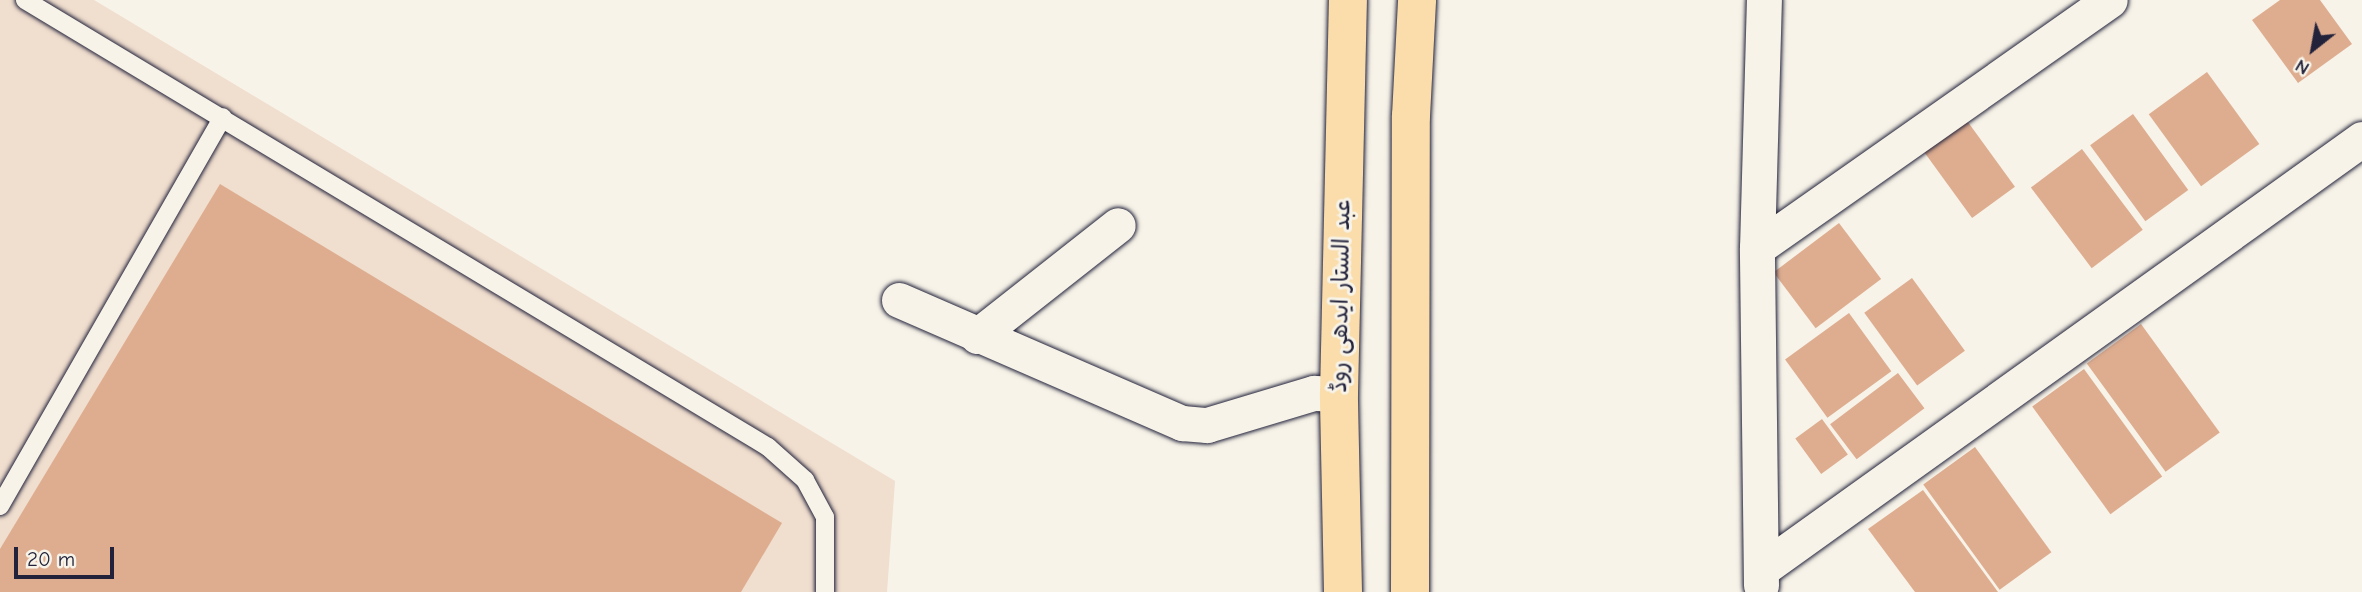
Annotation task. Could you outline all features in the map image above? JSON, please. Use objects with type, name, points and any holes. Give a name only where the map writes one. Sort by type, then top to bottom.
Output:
[{"type":"main road","name":"عبد الستار ایدھی روڈ","points":[[1343,592],[1339,394],[1348,0]]},
{"type":"main road","points":[[1410,592],[1411,116],[1418,0]]},
{"type":"street","points":[[1761,580],[1757,248],[1764,0]]},
{"type":"street","points":[[1757,248],[2110,0]]},
{"type":"street","points":[[1761,580],[2362,139]]},
{"type":"street","points":[[977,336],[1118,225]]},
{"type":"street","points":[[899,300],[1182,423],[1207,425],[1314,393],[1339,394]]},
{"type":"lane","points":[[25,0],[768,447],[805,480],[825,517],[825,592]]},
{"type":"lane","points":[[0,506],[223,117]]},
{"type":"shaded area","points":[[0,0],[94,0],[895,481],[887,592],[0,592]]},
{"type":"building","points":[[2280,0],[2320,0],[2352,44],[2298,83],[2252,20]]},
{"type":"building","points":[[2207,72],[2259,144],[2201,186],[2149,114]]},
{"type":"building","points":[[2133,114],[2188,190],[2145,221],[2090,145]]},
{"type":"building","points":[[1965,118],[2015,187],[1972,218],[1922,149]]},
{"type":"building","points":[[2082,149],[2143,230],[2092,268],[2031,188]]},
{"type":"building","points":[[220,184],[782,523],[741,592],[0,592],[0,549]]},
{"type":"building","points":[[1839,223],[1881,279],[1816,328],[1774,272]]},
{"type":"building","points":[[1912,278],[1965,351],[1917,385],[1864,313]]},
{"type":"building","points":[[1849,313],[1891,371],[1827,418],[1785,359]]},
{"type":"building","points":[[2141,324],[2220,432],[2166,472],[2087,363]]},
{"type":"building","points":[[2084,369],[2162,477],[2110,514],[2032,407]]},
{"type":"building","points":[[1898,373],[1924,408],[1857,459],[1830,424]]},
{"type":"building","points":[[1822,419],[1848,455],[1821,474],[1795,438]]},
{"type":"building","points":[[1975,447],[2051,552],[2000,590],[1923,485]]},
{"type":"building","points":[[1923,490],[1998,592],[1915,592],[1868,529]]}]
